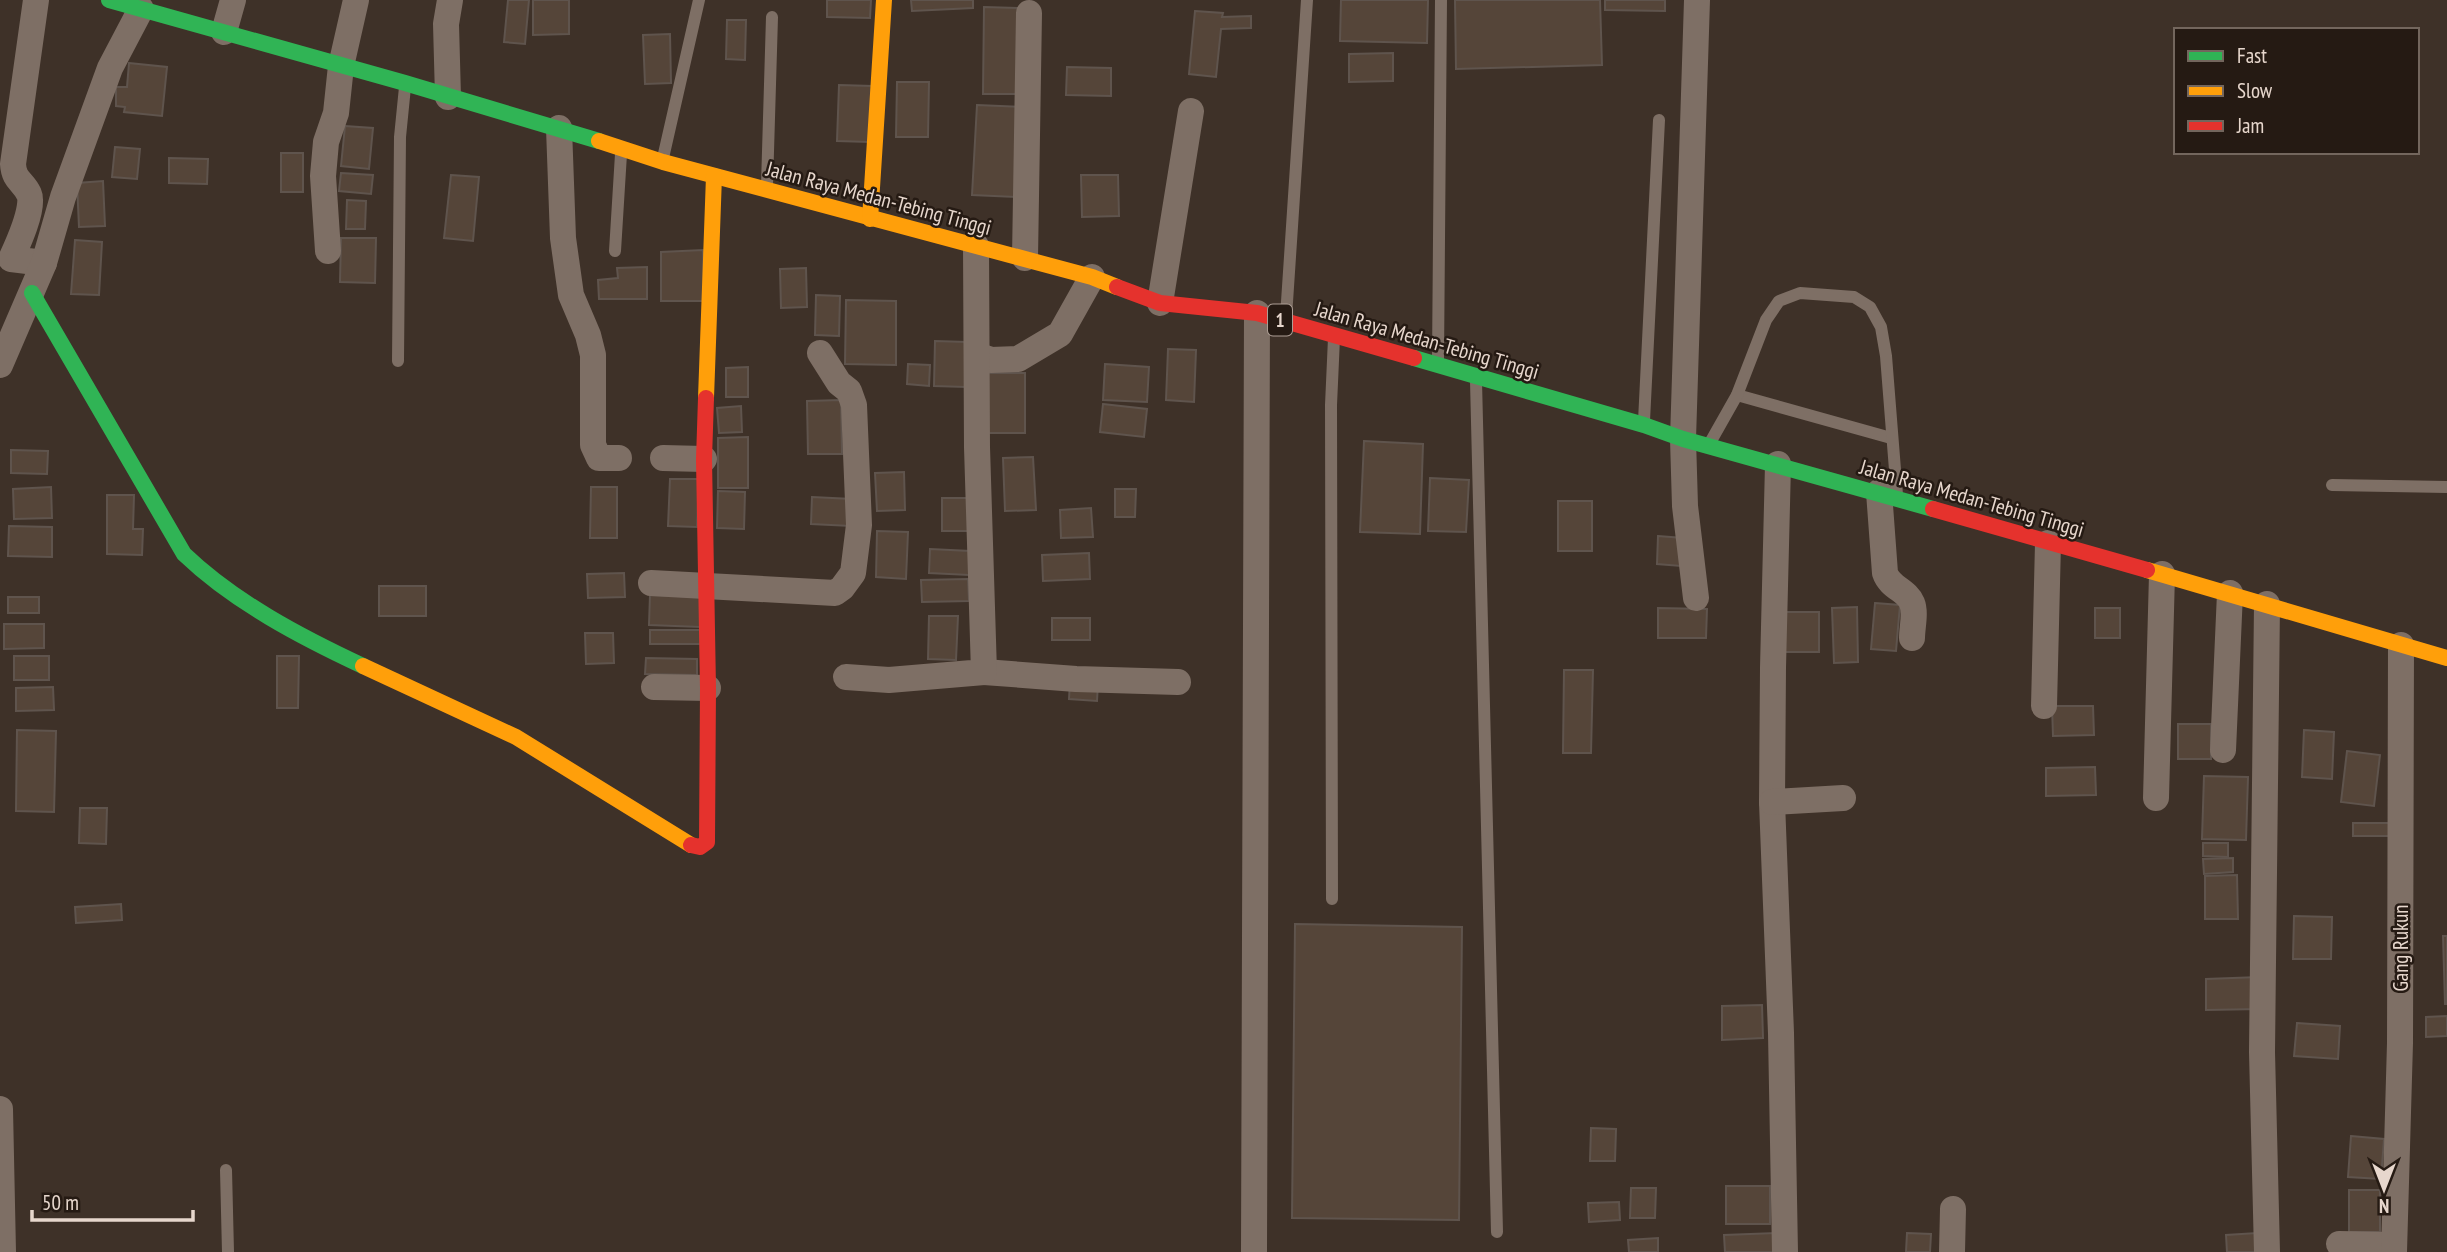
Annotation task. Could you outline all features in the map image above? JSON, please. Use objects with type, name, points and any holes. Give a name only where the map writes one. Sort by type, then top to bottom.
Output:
[{"type":"main road","name":"Jalan Raya Medan-Tebing Tinggi","points":[[109,0],[559,128],[663,162],[1092,277],[1160,303],[1257,313],[1334,334],[1644,425],[1683,439],[1709,444],[2230,593],[2447,658]]},
{"type":"main road","points":[[870,219],[884,0]]},
{"type":"main road","points":[[32,293],[173,537],[184,554],[208,577],[273,618],[342,656],[516,737],[693,846],[700,847],[707,842],[708,688],[704,459],[715,176]]},
{"type":"street","points":[[0,365],[32,293],[23,261],[29,194],[13,174],[13,164],[36,0]]},
{"type":"street","points":[[224,32],[233,0]]},
{"type":"street","points":[[328,251],[323,176],[326,142],[336,113],[341,66],[356,0]]},
{"type":"street","points":[[449,97],[446,24],[450,0]]},
{"type":"street","points":[[1696,598],[1685,506],[1683,439],[1697,0]]},
{"type":"street","points":[[23,261],[63,197],[110,68],[141,9]]},
{"type":"street","points":[[1025,258],[1029,13]]},
{"type":"street","points":[[1160,303],[1191,111]]},
{"type":"street","points":[[559,128],[563,238],[571,295],[588,335],[593,355],[593,445],[599,458],[619,458]]},
{"type":"street","points":[[976,246],[984,672]]},
{"type":"street","points":[[976,355],[991,360],[1018,359],[1060,334],[1092,277]]},
{"type":"street","points":[[1254,1252],[1257,313]]},
{"type":"street","points":[[651,583],[835,593],[842,588],[853,573],[859,525],[854,405],[849,391],[839,383],[820,353]]},
{"type":"street","points":[[663,458],[704,459]]},
{"type":"street","points":[[1778,464],[1772,802],[1781,1033],[1785,1252]]},
{"type":"street","points":[[1888,496],[1885,573],[1891,584],[1910,599],[1913,605],[1912,638]]},
{"type":"street","points":[[2044,706],[2048,543]]},
{"type":"street","points":[[2157,798],[2162,574]]},
{"type":"street","points":[[2223,750],[2230,593]]},
{"type":"street","points":[[2267,604],[2262,1052],[2267,1252]]},
{"type":"street","name":"Gang Rukun","points":[[2394,1248],[2400,1042],[2401,645]]},
{"type":"street","points":[[846,677],[889,680],[984,672],[1076,679],[1178,682]]},
{"type":"street","points":[[654,687],[708,688]]},
{"type":"street","points":[[1772,802],[1843,799]]},
{"type":"street","points":[[0,1109],[3,1252]]},
{"type":"street","points":[[1952,1252],[1953,1209]]},
{"type":"street","points":[[2339,1244],[2394,1248]]},
{"type":"lane","points":[[663,162],[699,0]]},
{"type":"lane","points":[[1286,321],[1307,0]]},
{"type":"lane","points":[[1438,364],[1441,0]]},
{"type":"lane","points":[[767,190],[772,17]]},
{"type":"lane","points":[[398,362],[400,137],[405,83]]},
{"type":"lane","points":[[1644,425],[1660,120]]},
{"type":"lane","points":[[615,251],[621,150]]},
{"type":"lane","points":[[1709,444],[1737,395],[1766,320],[1779,301],[1800,293],[1854,297],[1870,307],[1881,327],[1886,356],[1891,438],[1888,496]]},
{"type":"lane","points":[[1332,899],[1331,405],[1334,334]]},
{"type":"lane","points":[[1476,377],[1497,1231]]},
{"type":"lane","points":[[1737,395],[1891,438]]},
{"type":"lane","points":[[2332,485],[2447,487]]},
{"type":"lane","points":[[226,1170],[228,1252]]},
{"type":"building","points":[[508,0],[529,0],[525,44],[504,42]]},
{"type":"building","points":[[533,0],[569,0],[569,34],[533,35]]},
{"type":"building","points":[[827,0],[871,0],[870,18],[827,17]]},
{"type":"building","points":[[911,0],[973,0],[973,8],[912,11]]},
{"type":"building","points":[[1341,0],[1428,0],[1427,43],[1340,41]]},
{"type":"building","points":[[1455,0],[1600,0],[1602,65],[1456,69]]},
{"type":"building","points":[[1605,0],[1665,0],[1665,11],[1605,10]]},
{"type":"building","points":[[984,7],[1020,8],[1019,94],[983,94]]},
{"type":"building","points":[[1195,11],[1223,13],[1222,17],[1251,16],[1251,28],[1221,29],[1216,77],[1189,74]]},
{"type":"building","points":[[727,20],[746,20],[745,60],[726,59]]},
{"type":"building","points":[[670,34],[671,83],[645,84],[643,35]]},
{"type":"building","points":[[1393,53],[1393,81],[1349,82],[1349,54]]},
{"type":"building","points":[[129,63],[167,67],[162,116],[124,112],[125,107],[116,106],[116,87],[127,87]]},
{"type":"building","points":[[1067,67],[1111,68],[1111,96],[1066,95]]},
{"type":"building","points":[[897,82],[929,82],[928,137],[896,137]]},
{"type":"building","points":[[839,85],[872,86],[870,142],[837,141]]},
{"type":"building","points":[[977,105],[1022,107],[1016,197],[972,195]]},
{"type":"building","points":[[345,126],[373,128],[369,169],[341,166]]},
{"type":"building","points":[[115,147],[140,149],[137,179],[112,177]]},
{"type":"building","points":[[281,153],[303,153],[303,192],[281,192]]},
{"type":"building","points":[[169,158],[208,159],[207,184],[169,183]]},
{"type":"building","points":[[341,173],[373,175],[371,194],[339,191]]},
{"type":"building","points":[[451,175],[479,177],[473,241],[444,238]]},
{"type":"building","points":[[1081,175],[1118,175],[1119,216],[1082,217]]},
{"type":"building","points":[[103,181],[105,226],[79,227],[77,183]]},
{"type":"building","points":[[347,200],[366,201],[365,229],[346,229]]},
{"type":"building","points":[[341,238],[376,238],[375,283],[340,282]]},
{"type":"building","points":[[75,240],[102,242],[99,295],[71,294]]},
{"type":"building","points":[[703,250],[704,301],[661,301],[661,252]]},
{"type":"building","points":[[647,267],[647,299],[599,299],[598,280],[618,278],[617,268]]},
{"type":"building","points":[[806,268],[807,307],[781,308],[780,269]]},
{"type":"building","points":[[816,295],[840,296],[839,336],[815,335]]},
{"type":"building","points":[[846,300],[896,301],[896,365],[845,364]]},
{"type":"building","points":[[935,341],[967,342],[966,387],[934,386]]},
{"type":"building","points":[[1168,349],[1196,350],[1194,402],[1166,400]]},
{"type":"building","points":[[908,364],[930,365],[929,386],[907,384]]},
{"type":"building","points":[[1105,364],[1149,367],[1147,402],[1103,400]]},
{"type":"building","points":[[748,367],[748,397],[726,397],[726,368]]},
{"type":"building","points":[[987,373],[1025,373],[1025,433],[987,433]]},
{"type":"building","points":[[841,400],[842,454],[808,454],[807,401]]},
{"type":"building","points":[[1103,404],[1147,409],[1144,437],[1100,432]]},
{"type":"building","points":[[741,406],[742,432],[719,433],[717,408]]},
{"type":"building","points":[[748,437],[748,488],[718,488],[718,438]]},
{"type":"building","points":[[1364,441],[1423,444],[1420,534],[1360,532]]},
{"type":"building","points":[[11,450],[48,451],[47,474],[11,473]]},
{"type":"building","points":[[1033,457],[1036,510],[1005,511],[1003,458]]},
{"type":"building","points":[[904,472],[905,510],[877,511],[875,473]]},
{"type":"building","points":[[1430,478],[1469,480],[1466,532],[1428,531]]},
{"type":"building","points":[[670,479],[699,479],[697,527],[668,526]]},
{"type":"building","points":[[51,487],[52,518],[14,519],[13,489]]},
{"type":"building","points":[[591,487],[617,487],[617,538],[590,538]]},
{"type":"building","points":[[1115,489],[1136,489],[1135,517],[1115,517]]},
{"type":"building","points":[[718,491],[745,492],[744,529],[717,528]]},
{"type":"building","points":[[107,495],[134,495],[133,529],[143,529],[142,555],[107,554]]},
{"type":"building","points":[[812,497],[852,499],[851,526],[811,524]]},
{"type":"building","points":[[942,498],[970,498],[970,531],[942,531]]},
{"type":"building","points":[[1558,501],[1592,501],[1592,551],[1558,551]]},
{"type":"building","points":[[1091,508],[1093,537],[1061,538],[1060,510]]},
{"type":"building","points":[[9,526],[52,527],[52,557],[8,556]]},
{"type":"building","points":[[877,531],[908,532],[906,579],[876,577]]},
{"type":"building","points":[[1658,536],[1683,538],[1681,566],[1657,564]]},
{"type":"building","points":[[930,549],[970,551],[969,575],[929,573]]},
{"type":"building","points":[[1089,553],[1090,579],[1043,581],[1042,555]]},
{"type":"building","points":[[624,573],[625,597],[588,598],[587,574]]},
{"type":"building","points":[[968,579],[969,601],[922,602],[921,580]]},
{"type":"building","points":[[379,586],[426,586],[426,616],[379,616]]},
{"type":"building","points":[[650,595],[702,597],[701,627],[649,625]]},
{"type":"building","points":[[8,597],[39,597],[39,613],[8,613]]},
{"type":"building","points":[[1875,603],[1900,605],[1896,651],[1871,649]]},
{"type":"building","points":[[1857,607],[1858,662],[1834,663],[1832,608]]},
{"type":"building","points":[[1658,608],[1707,609],[1706,638],[1658,638]]},
{"type":"building","points":[[2095,608],[2120,608],[2120,638],[2095,638]]},
{"type":"building","points":[[1780,612],[1819,612],[1819,652],[1780,652]]},
{"type":"building","points":[[929,616],[958,616],[956,660],[928,659]]},
{"type":"building","points":[[1052,618],[1090,618],[1090,640],[1052,640]]},
{"type":"building","points":[[4,624],[44,624],[44,648],[4,649]]},
{"type":"building","points":[[650,630],[701,630],[701,644],[650,644]]},
{"type":"building","points":[[585,633],[613,633],[614,663],[586,664]]},
{"type":"building","points":[[14,656],[49,656],[49,680],[14,680]]},
{"type":"building","points":[[277,656],[299,656],[298,708],[277,708]]},
{"type":"building","points":[[646,658],[697,659],[697,675],[645,674]]},
{"type":"building","points":[[1564,670],[1593,670],[1591,753],[1563,753]]},
{"type":"building","points":[[1070,681],[1098,683],[1097,701],[1069,699]]},
{"type":"building","points":[[53,687],[54,710],[16,711],[16,688]]},
{"type":"building","points":[[2052,706],[2093,706],[2094,735],[2053,736]]},
{"type":"building","points":[[2178,724],[2211,724],[2211,759],[2178,759]]},
{"type":"building","points":[[17,730],[56,731],[54,812],[16,811]]},
{"type":"building","points":[[2304,730],[2334,732],[2332,779],[2302,777]]},
{"type":"building","points":[[2347,751],[2380,755],[2374,806],[2341,802]]},
{"type":"building","points":[[2095,767],[2096,795],[2046,796],[2046,768]]},
{"type":"building","points":[[2204,776],[2248,777],[2246,840],[2202,839]]},
{"type":"building","points":[[80,808],[107,808],[106,844],[79,843]]},
{"type":"building","points":[[2353,823],[2392,823],[2392,836],[2353,836]]},
{"type":"building","points":[[2203,843],[2228,843],[2228,857],[2203,856]]},
{"type":"building","points":[[2233,858],[2233,872],[2204,874],[2203,859]]},
{"type":"building","points":[[2237,875],[2238,919],[2205,919],[2205,876]]},
{"type":"building","points":[[121,904],[122,920],[76,923],[75,907]]},
{"type":"building","points":[[2294,916],[2332,917],[2331,959],[2293,959]]},
{"type":"building","points":[[1295,924],[1462,927],[1459,1220],[1292,1218]]},
{"type":"building","points":[[2443,936],[2447,936],[2447,1004],[2445,1004]]},
{"type":"building","points":[[2259,977],[2260,1009],[2206,1010],[2206,979]]},
{"type":"building","points":[[1762,1005],[1763,1038],[1722,1040],[1722,1006]]},
{"type":"building","points":[[2447,1016],[2447,1036],[2426,1037],[2426,1017]]},
{"type":"building","points":[[2297,1023],[2340,1026],[2338,1059],[2294,1056]]},
{"type":"building","points":[[1591,1128],[1616,1129],[1615,1161],[1590,1161]]},
{"type":"building","points":[[2351,1136],[2384,1139],[2381,1179],[2348,1177]]},
{"type":"building","points":[[1726,1186],[1770,1186],[1770,1224],[1726,1224]]},
{"type":"building","points":[[1631,1188],[1656,1188],[1655,1218],[1630,1218]]},
{"type":"building","points":[[2349,1190],[2380,1190],[2380,1232],[2349,1232]]},
{"type":"building","points":[[1619,1202],[1620,1220],[1589,1222],[1588,1203]]},
{"type":"building","points":[[1776,1233],[1777,1252],[1725,1252],[1724,1235]]},
{"type":"building","points":[[1907,1233],[1931,1234],[1930,1252],[1906,1252]]},
{"type":"building","points":[[2257,1233],[2258,1252],[2227,1252],[2226,1235]]},
{"type":"building","points":[[1658,1238],[1658,1252],[1629,1252],[1628,1240]]},
{"type":"traffic: fast","points":[[109,0],[599,141]]},
{"type":"traffic: fast","points":[[32,293],[184,554],[246,603],[363,666]]},
{"type":"traffic: fast","points":[[1414,358],[1644,425],[1683,439],[1933,509]]},
{"type":"traffic: slow","points":[[870,219],[884,0]]},
{"type":"traffic: slow","points":[[599,141],[663,162],[1092,277],[1117,287]]},
{"type":"traffic: slow","points":[[706,398],[714,176]]},
{"type":"traffic: slow","points":[[2147,570],[2447,658]]},
{"type":"traffic: slow","points":[[363,666],[516,737],[691,845]]},
{"type":"traffic: jam","points":[[1117,287],[1160,303],[1257,313],[1414,358]]},
{"type":"traffic: jam","points":[[691,845],[700,847],[707,842],[708,688],[704,459],[706,398]]},
{"type":"traffic: jam","points":[[1933,509],[2147,570]]}]
